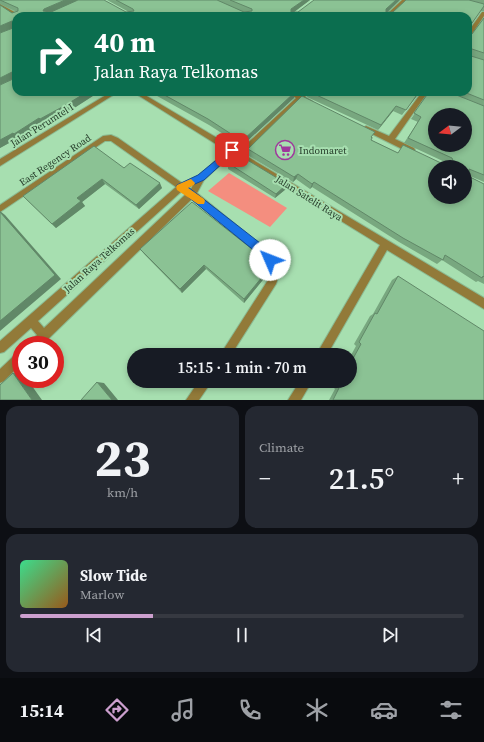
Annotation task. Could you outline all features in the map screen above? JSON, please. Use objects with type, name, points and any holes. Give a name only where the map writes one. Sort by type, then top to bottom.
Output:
[{"type":"street","points":[[391,12],[404,0]]},
{"type":"street","points":[[0,5],[12,12]]},
{"type":"street","points":[[472,30],[484,14]]},
{"type":"street","name":"Jalan Perumtel I","points":[[0,163],[108,96]]},
{"type":"street","name":"Jalan Satelit Raya","points":[[143,96],[484,304]]},
{"type":"street","points":[[390,140],[422,96]]},
{"type":"street","points":[[240,155],[300,97],[319,106]]},
{"type":"street","points":[[362,126],[417,153]]},
{"type":"street","name":"East Regency Road","points":[[0,209],[107,138],[116,140],[180,187],[192,194],[265,254],[273,266],[275,272],[273,281],[229,348]]},
{"type":"street","name":"Jalan Raya Telkomas","points":[[44,336],[192,194],[201,178],[232,150]]},
{"type":"street","name":"Jalan Raya Telkomas","points":[[0,348],[180,187],[201,178]]},
{"type":"street","points":[[325,348],[385,245]]},
{"type":"street","points":[[31,320],[44,336]]},
{"type":"street","points":[[0,377],[12,366]]},
{"type":"street","points":[[192,400],[201,388]]},
{"type":"street","points":[[294,400],[302,388]]},
{"type":"shaded area","points":[[229,173],[287,208],[270,227],[208,191]]},
{"type":"building","points":[[0,0],[65,0],[44,9],[43,11],[51,12],[15,12],[18,11],[18,8]]},
{"type":"building","points":[[78,0],[104,0],[126,12],[51,12]]},
{"type":"building","points":[[116,0],[217,0],[244,12],[126,12],[134,11]]},
{"type":"building","points":[[230,0],[304,0],[291,9],[291,12],[244,12],[252,11],[252,9]]},
{"type":"building","points":[[314,0],[396,0],[386,9],[386,12],[298,12]]},
{"type":"building","points":[[406,0],[469,0],[484,4],[472,23],[472,12],[393,12]]},
{"type":"building","points":[[0,5],[12,13],[12,21],[0,26]]},
{"type":"building","points":[[484,18],[484,53],[472,49],[472,34]]},
{"type":"building","points":[[12,28],[12,72],[0,78],[0,33]]},
{"type":"building","points":[[472,56],[484,60],[484,100],[472,95]]},
{"type":"building","points":[[12,79],[12,96],[80,96],[40,119],[39,118],[14,134],[13,133],[0,140],[0,85]]},
{"type":"building","points":[[166,96],[291,96],[242,141],[208,119]]},
{"type":"building","points":[[302,96],[375,132],[371,137],[371,140],[398,153],[403,145],[435,160],[428,160],[428,204],[472,204],[472,178],[484,184],[484,277],[483,276],[482,278],[445,255],[443,260],[403,238],[314,182],[312,184],[298,174],[294,177],[248,149]]},
{"type":"building","points":[[319,96],[416,96],[406,110],[396,106],[381,125]]},
{"type":"building","points":[[426,96],[459,96],[484,106],[484,175],[472,170],[472,160],[453,160],[452,158],[439,152],[472,152],[472,108],[428,108],[428,147],[408,138],[421,117],[414,113]]},
{"type":"building","points":[[94,146],[124,168],[130,163],[160,183],[136,205],[102,179],[77,198],[81,201],[52,224],[23,196]]},
{"type":"building","points":[[239,155],[287,184],[276,194],[228,163]]},
{"type":"building","points":[[192,202],[266,260],[267,271],[244,299],[204,265],[180,289],[140,249]]},
{"type":"building","points":[[0,212],[55,275],[0,321]]},
{"type":"building","points":[[398,276],[484,331],[484,400],[333,400],[339,388],[357,388],[357,351],[361,344],[359,342],[375,313],[377,314]]},
{"type":"building","points":[[12,374],[12,388],[24,388],[32,400],[0,400],[0,385]]},
{"type":"building","points":[[97,382],[112,400],[81,400]]},
{"type":"slow traffic","points":[[191,183],[180,187],[201,201]]},
{"type":"place","name":"Indomaret","points":[[285,150]]},
{"type":"route","points":[[232,150],[201,178],[180,187],[192,194],[265,254],[270,260]]}]
